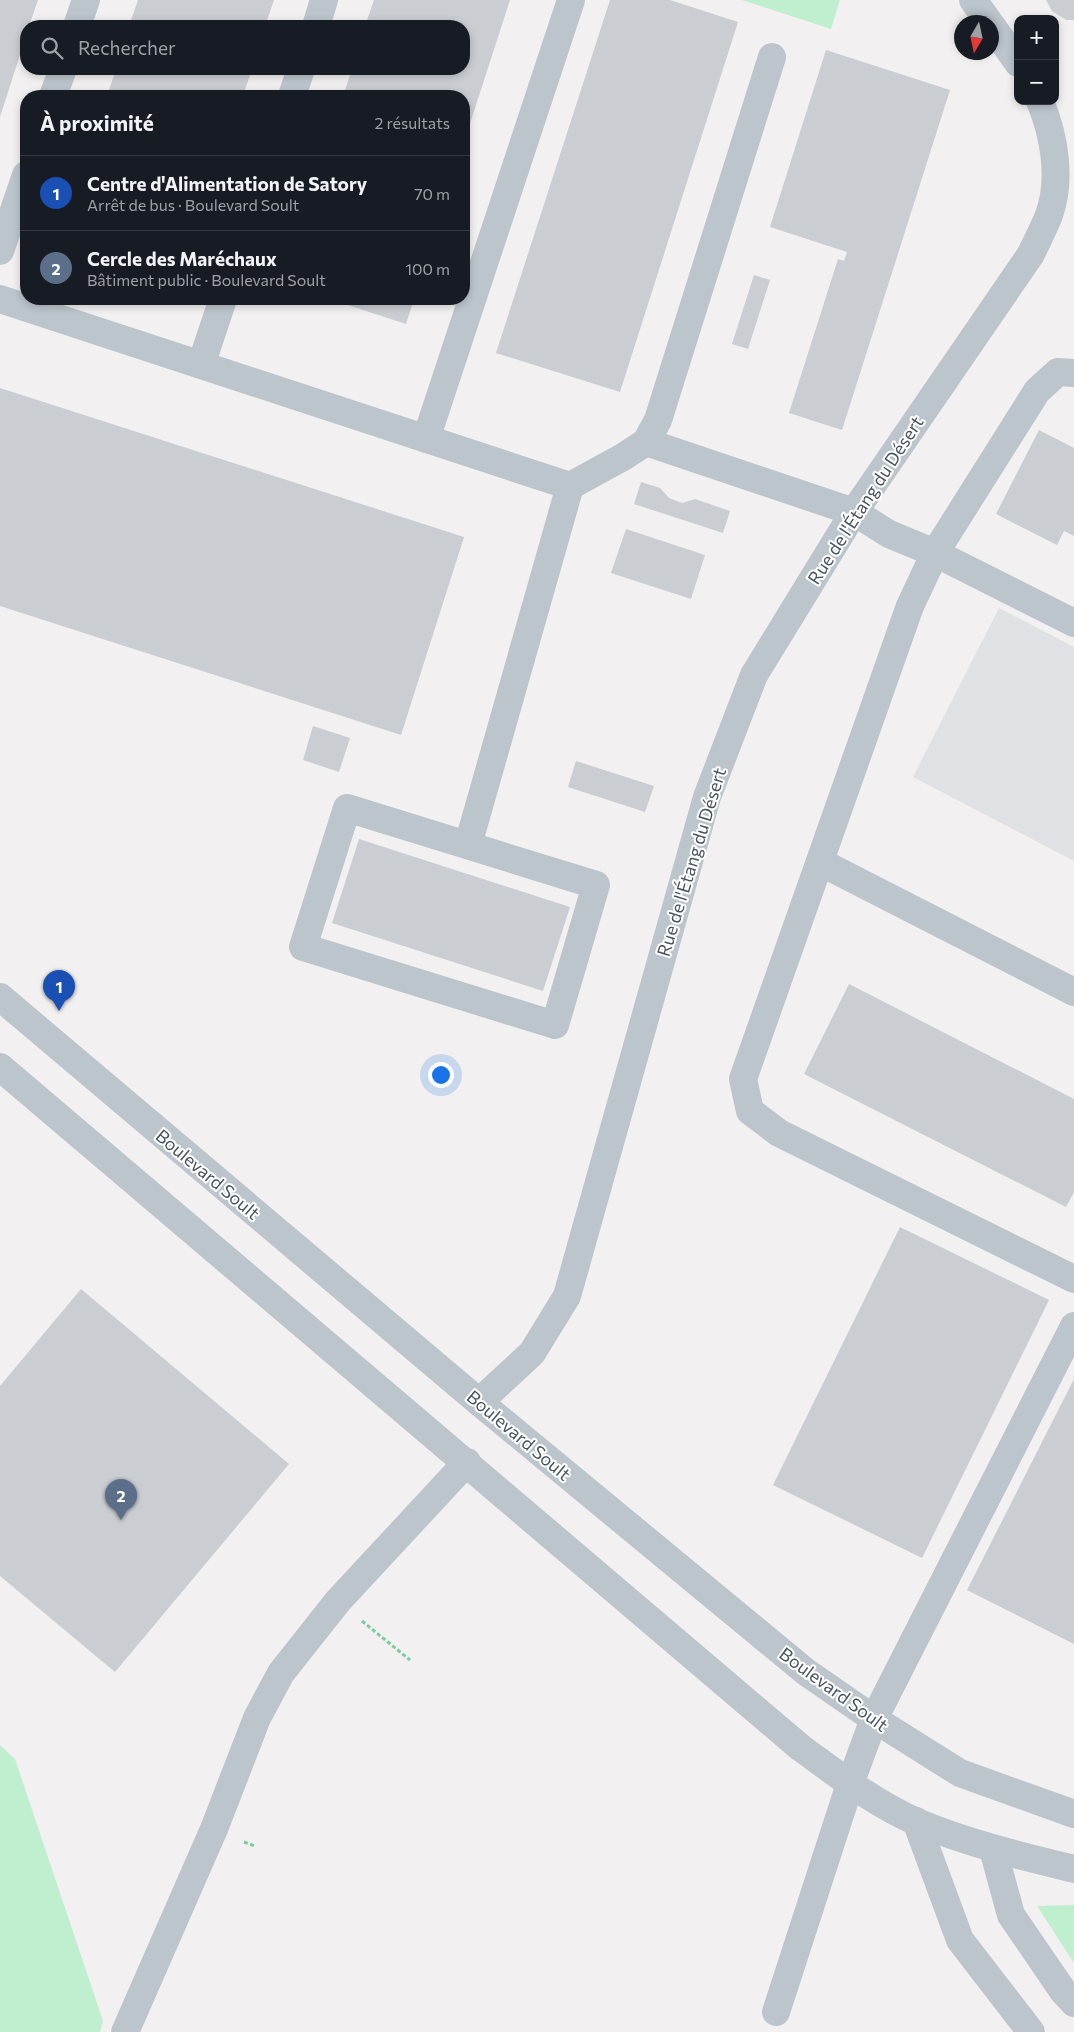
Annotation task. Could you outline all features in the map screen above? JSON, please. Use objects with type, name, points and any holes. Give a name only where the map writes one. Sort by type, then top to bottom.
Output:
[{"type":"street","points":[[79,20],[86,0]]},
{"type":"street","points":[[318,20],[324,0]]},
{"type":"street","points":[[426,439],[571,0]]},
{"type":"street","points":[[973,0],[984,15]]},
{"type":"street","points":[[999,36],[1015,60]]},
{"type":"street","points":[[468,845],[570,486],[624,457],[646,442],[658,420],[772,57]]},
{"type":"street","points":[[55,90],[60,75]]},
{"type":"street","points":[[294,90],[299,75]]},
{"type":"street","name":"Rue de l'Étang du Désert","points":[[478,1402],[532,1353],[567,1296],[707,798],[754,676],[854,512],[1031,254],[1050,213],[1056,170],[1048,121],[1042,105]]},
{"type":"street","points":[[0,252],[20,193]]},
{"type":"street","points":[[0,299],[570,486]]},
{"type":"street","points":[[201,365],[221,305]]},
{"type":"street","points":[[1074,373],[1058,372],[1037,391],[935,553],[910,606],[743,1079],[750,1111],[779,1134],[1074,1278]]},
{"type":"street","points":[[646,442],[854,512],[889,534],[935,553],[1074,622]]},
{"type":"street","points":[[347,808],[468,845],[596,885],[555,1025],[303,947],[347,808]]},
{"type":"street","points":[[820,862],[1074,992]]},
{"type":"street","name":"Boulevard Soult","points":[[0,998],[478,1402],[806,1672],[874,1719],[960,1774],[1074,1814]]},
{"type":"street","points":[[0,1067],[467,1462],[801,1748],[850,1784],[916,1821],[993,1849],[1074,1869]]},
{"type":"street","points":[[776,2012],[850,1784],[874,1719],[1074,1326]]},
{"type":"street","points":[[125,2032],[214,1829],[257,1718],[281,1673],[338,1602],[467,1462]]},
{"type":"street","points":[[916,1821],[960,1940],[1031,2032]]},
{"type":"street","points":[[993,1849],[1011,1915],[1074,2002]]},
{"type":"path","points":[[338,1602],[410,1660]]},
{"type":"shaded area","points":[[999,608],[1074,647],[1074,861],[913,777]]},
{"type":"green space","points":[[742,0],[840,0],[831,29]]},
{"type":"green space","points":[[0,1745],[15,1759],[103,2021],[100,2032],[0,2032]]},
{"type":"green space","points":[[1074,1905],[1074,1963],[1037,1906]]},
{"type":"building","points":[[0,0],[38,0],[31,20],[20,20],[20,55],[0,117]]},
{"type":"building","points":[[138,0],[274,0],[267,20],[131,20]]},
{"type":"building","points":[[374,0],[510,0],[470,123],[470,90],[345,90],[350,75],[470,75],[470,20],[367,20]]},
{"type":"building","points":[[610,0],[670,0],[738,22],[620,392],[496,353]]},
{"type":"building","points":[[1046,0],[1074,0],[1074,20],[1066,20],[1052,11]]},
{"type":"building","points":[[826,50],[950,90],[842,430],[789,413],[838,259],[844,261],[847,252],[770,227]]},
{"type":"building","points":[[114,75],[250,75],[245,90],[109,90]]},
{"type":"building","points":[[754,275],[770,280],[748,349],[732,344]]},
{"type":"building","points":[[347,305],[412,305],[406,324]]},
{"type":"building","points":[[0,388],[464,537],[401,735],[0,606]]},
{"type":"building","points":[[1039,430],[1074,448],[1074,536],[1064,531],[1057,545],[996,514]]},
{"type":"building","points":[[641,482],[660,488],[669,498],[682,503],[695,499],[730,511],[723,533],[634,504]]},
{"type":"building","points":[[626,529],[705,555],[691,599],[611,573]]},
{"type":"building","points":[[313,726],[350,738],[339,772],[303,760]]},
{"type":"building","points":[[576,761],[654,786],[645,812],[568,787]]},
{"type":"building","points":[[359,839],[570,907],[543,991],[332,923]]},
{"type":"building","points":[[849,984],[1074,1099],[1074,1192],[1066,1207],[804,1074]]},
{"type":"building","points":[[900,1227],[1049,1300],[922,1558],[773,1485]]},
{"type":"building","points":[[81,1289],[289,1464],[115,1672],[0,1576],[0,1386]]},
{"type":"building","points":[[1074,1379],[1074,1644],[967,1590]]},
{"type":"place","name":"Centre d'Alimentation de Satory","points":[[59,1011]]},
{"type":"place","name":"Cercle des Maréchaux","points":[[121,1520]]}]
